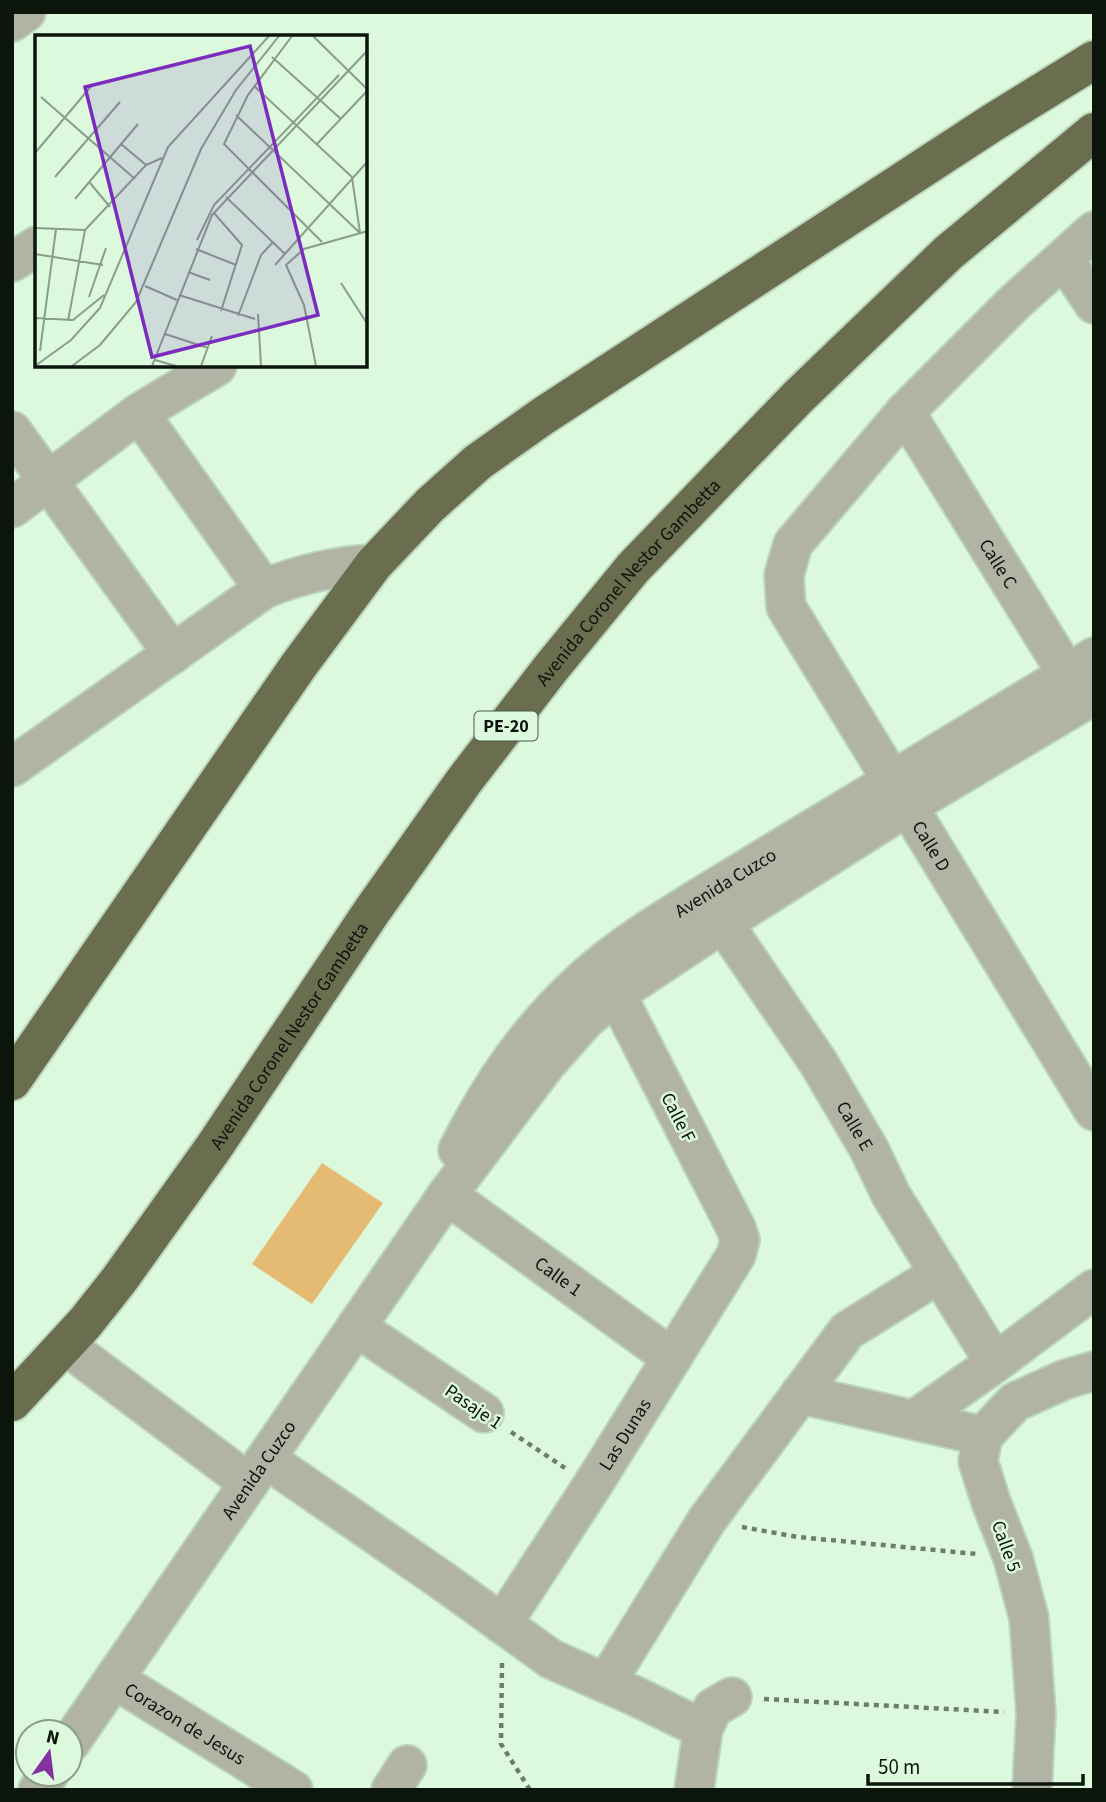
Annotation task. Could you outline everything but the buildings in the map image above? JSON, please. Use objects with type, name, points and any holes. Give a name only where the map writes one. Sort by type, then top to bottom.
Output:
[{"type":"highway","points":[[12,1081],[299,665],[374,564],[430,505],[478,462],[543,416],[992,123],[1094,60]]},
{"type":"highway","name":"Avenida Coronel Nestor Gambetta","points":[[12,1402],[65,1345],[119,1280],[464,781],[633,568],[798,397],[939,262],[1094,132]]},
{"type":"street","points":[[12,22],[26,12]]},
{"type":"street","points":[[905,412],[1013,304],[1094,231]]},
{"type":"street","points":[[12,261],[35,247]]},
{"type":"street","points":[[1064,259],[1094,304]]},
{"type":"street","points":[[12,508],[139,413],[214,368]]},
{"type":"street","name":"Calle D","points":[[905,412],[793,544],[784,576],[786,607],[1094,1111]]},
{"type":"street","name":"Calle C","points":[[905,412],[1087,688]]},
{"type":"street","points":[[139,413],[264,589]]},
{"type":"street","points":[[12,431],[173,654]]},
{"type":"street","points":[[12,766],[264,589],[285,580],[356,565],[374,564]]},
{"type":"street","name":"Avenida Cuzco","points":[[84,1723],[446,1195],[565,1041],[585,1020],[715,908],[900,793],[1087,688]]},
{"type":"street","name":"Avenida Cuzco","points":[[446,1195],[452,1162],[485,1098],[532,1033],[576,987],[606,961],[652,928],[715,908]]},
{"type":"street","name":"Calle E","points":[[715,908],[818,1062],[891,1195],[995,1363]]},
{"type":"street","name":"Calle F","points":[[616,994],[740,1240]]},
{"type":"street","name":"Calle 1","points":[[446,1195],[672,1358]]},
{"type":"street","name":"Las Dunas","points":[[502,1624],[592,1486],[736,1255],[740,1240]]},
{"type":"street","points":[[606,1683],[707,1520],[846,1331],[940,1273]]},
{"type":"street","points":[[914,1420],[1094,1289]]},
{"type":"street","name":"Pasaje 1","points":[[356,1327],[484,1413]]},
{"type":"street","points":[[65,1345],[257,1471],[432,1573],[551,1659],[703,1729]]},
{"type":"street","points":[[800,1394],[983,1436],[1015,1402],[1066,1379],[1094,1371]]},
{"type":"street","name":"Calle 5","points":[[983,1436],[978,1461],[1013,1558],[1029,1618],[1035,1713],[1032,1790]]},
{"type":"street","name":"Corazon de Jesus","points":[[114,1679],[293,1790]]},
{"type":"street","points":[[694,1790],[703,1729],[713,1708],[732,1698]]},
{"type":"path","name":"Pasaje 1","points":[[484,1413],[592,1486]]},
{"type":"path","points":[[707,1520],[797,1537],[1013,1558]]},
{"type":"path","points":[[502,1624],[501,1744],[530,1790]]},
{"type":"path","points":[[732,1698],[1035,1713]]},
{"type":"shaded area","points":[[322,1163],[383,1203],[312,1304],[252,1264]]}]
